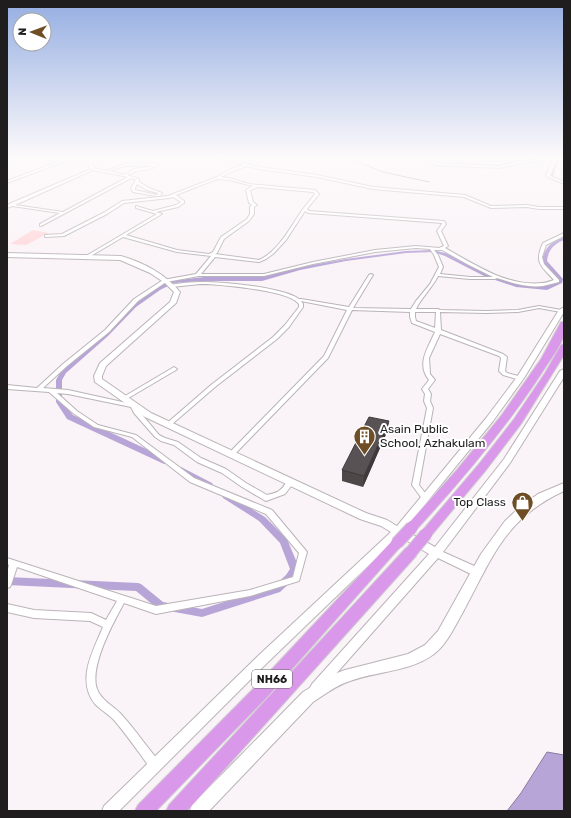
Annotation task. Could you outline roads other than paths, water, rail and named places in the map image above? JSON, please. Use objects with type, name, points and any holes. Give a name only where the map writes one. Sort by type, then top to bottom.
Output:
[{"type":"highway","name":"NH66","points":[[144,811],[263,690],[397,537],[412,527],[474,459],[515,406],[540,368],[564,324]]},
{"type":"highway","name":"NH66","points":[[175,811],[411,552],[487,464],[522,416],[551,371],[564,347]]},
{"type":"main road","points":[[198,811],[308,697],[327,684],[351,674],[411,660],[427,651],[438,641],[470,587],[492,545],[507,525],[529,505],[564,487]]},
{"type":"street","points":[[8,205],[28,196]]},
{"type":"street","points":[[41,225],[95,196]]},
{"type":"street","points":[[46,236],[63,235],[106,214],[123,202],[170,196]]},
{"type":"street","points":[[155,211],[176,206],[182,202],[171,196]]},
{"type":"street","points":[[208,255],[215,253],[222,238],[248,220],[252,214],[252,207],[255,205],[251,203],[249,196]]},
{"type":"street","points":[[124,236],[177,251],[255,262],[263,260],[290,233],[305,209],[317,196]]},
{"type":"street","points":[[465,196],[491,207],[527,206],[539,208],[564,208]]},
{"type":"street","points":[[8,205],[64,213]]},
{"type":"street","points":[[88,256],[160,214],[155,211],[137,207]]},
{"type":"street","points":[[305,209],[308,212],[327,214],[443,222],[444,224],[439,231],[446,246],[442,248]]},
{"type":"street","points":[[437,275],[470,278],[497,278],[526,284],[549,285],[557,281],[542,264],[540,257],[544,244],[564,234]]},
{"type":"street","points":[[431,248],[441,267],[431,285],[418,301],[413,312],[412,318],[414,322],[501,355],[504,357],[502,371],[505,374],[520,378]]},
{"type":"street","points":[[38,390],[65,365],[102,336],[136,300],[168,283],[198,275],[264,276],[313,263],[375,251],[392,249],[442,248],[497,278]]},
{"type":"street","points":[[7,255],[121,258],[131,261],[168,283],[177,292],[173,303],[103,365],[99,371],[98,380],[148,415],[363,516],[384,523],[397,537],[477,572]]},
{"type":"street","points":[[186,285],[198,275],[213,256]]},
{"type":"street","points":[[231,454],[326,357],[350,310],[371,275]]},
{"type":"street","points":[[109,811],[262,660],[397,537],[425,498],[490,419],[520,378],[563,310],[539,308],[518,311],[438,310],[413,312],[385,309],[350,310],[301,300],[283,293],[240,286],[201,283],[186,285],[168,283]]},
{"type":"street","points":[[168,424],[213,386],[275,338],[287,326],[301,307],[301,300]]},
{"type":"street","points":[[425,498],[415,485],[430,408],[427,402],[428,394],[425,389],[432,380],[425,369],[426,358],[438,332],[438,310]]},
{"type":"street","points":[[123,398],[174,368]]},
{"type":"street","points":[[308,697],[436,553],[507,461],[564,371]]},
{"type":"street","points":[[7,387],[68,392],[134,406]]},
{"type":"street","points":[[7,585],[10,562],[156,610],[250,593],[296,579],[303,552],[269,512],[192,480],[134,436],[96,426],[75,412],[51,391]]},
{"type":"street","points":[[134,406],[136,412],[157,436],[163,440],[176,443],[199,460],[224,471],[266,498],[283,492],[291,482]]},
{"type":"street","points":[[122,599],[108,625],[93,662],[91,679],[92,691],[98,700],[116,716],[155,765]]},
{"type":"street","points":[[7,608],[34,614],[92,617],[108,625]]},
{"type":"waterway","points":[[167,462],[70,417],[59,402],[59,380],[63,372],[106,335],[134,306],[158,289],[173,282],[204,279],[262,279],[300,269],[346,260],[406,252],[433,251],[447,255],[488,276],[516,285],[547,288],[559,283],[560,279],[544,261],[546,253],[550,246],[564,238]]},
{"type":"waterway","points":[[181,470],[209,485]]},
{"type":"waterway","points":[[7,581],[138,587],[161,606],[202,613],[277,589],[295,570],[284,541],[262,519],[226,496]]},
{"type":"place","name":"Asain Public School, Azhakulam","points":[[365,456]]},
{"type":"place","name":"Top Class","points":[[522,522]]}]
